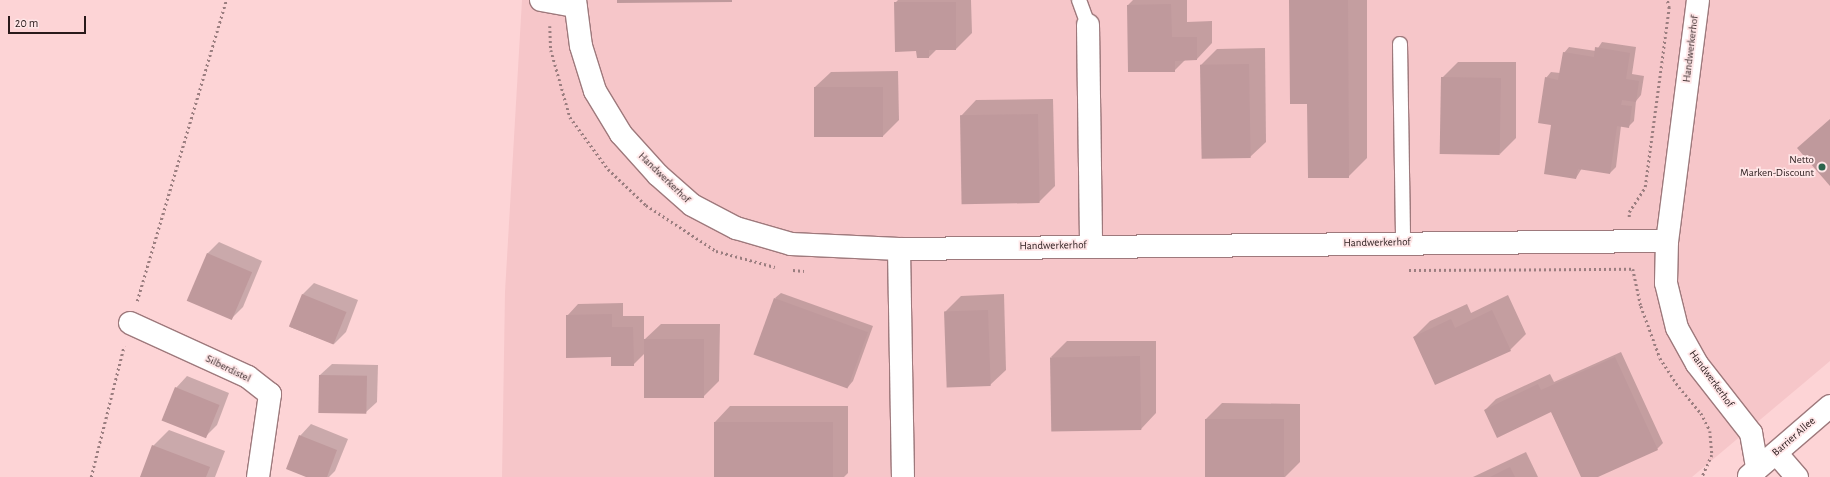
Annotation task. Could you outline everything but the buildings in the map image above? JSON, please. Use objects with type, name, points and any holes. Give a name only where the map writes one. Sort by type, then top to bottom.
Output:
[{"type":"street","points":[[541,0],[575,3]]},
{"type":"street","name":"Handwerkerhof","points":[[1698,0],[1667,240],[1666,282],[1677,328],[1697,364],[1751,433],[1752,473]]},
{"type":"street","name":"Handwerkerhof","points":[[575,3],[581,46],[595,91],[621,134],[658,175],[692,205],[736,228],[791,244],[899,250],[1091,245],[1667,240]]},
{"type":"street","points":[[1088,25],[1091,245]]},
{"type":"street","points":[[899,250],[903,477]]},
{"type":"street","name":"Silberdistel","points":[[130,323],[248,377],[270,394],[258,477]]},
{"type":"street","name":"Barrier Allee","points":[[1752,473],[1830,406]]},
{"type":"street","points":[[1776,453],[1797,477]]},
{"type":"lane","points":[[1079,0],[1088,25]]},
{"type":"lane","points":[[1400,44],[1403,243]]},
{"type":"path","points":[[91,477],[130,323],[226,0]]},
{"type":"shaded area","points":[[522,0],[1830,0],[1830,361],[1692,477],[502,477],[505,292]]},
{"type":"place","name":"Netto Marken-Discount","points":[[1822,167]]}]
